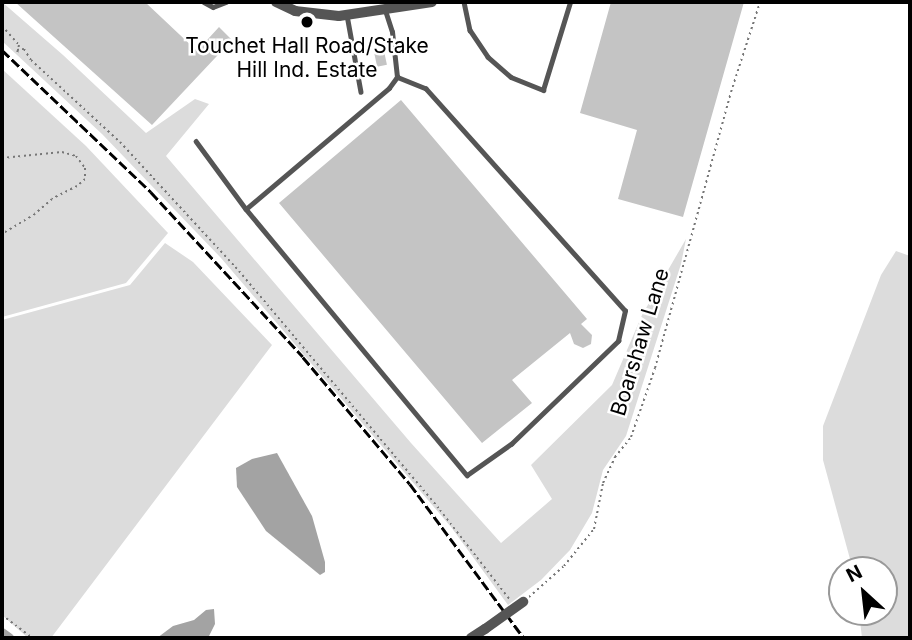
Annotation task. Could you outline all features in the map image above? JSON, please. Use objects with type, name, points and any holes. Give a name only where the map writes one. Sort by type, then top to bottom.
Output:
[{"type":"street","points":[[276,2],[295,11],[347,15],[432,2]]},
{"type":"street","points":[[471,638],[519,605]]},
{"type":"lane","points":[[204,2],[213,7],[226,2]]},
{"type":"lane","points":[[464,2],[470,30],[488,57],[519,82],[543,90],[570,2]]},
{"type":"lane","points":[[246,209],[389,88],[397,77],[392,32],[385,11]]},
{"type":"lane","points":[[347,15],[361,92]]},
{"type":"lane","points":[[196,141],[246,209],[467,475],[511,444],[618,341],[625,311],[426,89],[397,77]]},
{"type":"path","name":"Boarshaw Lane","points":[[519,605],[564,566],[594,529],[603,483],[615,457],[631,437],[655,368],[731,92],[760,2]]},
{"type":"path","points":[[2,26],[19,44],[17,52],[23,49],[30,60],[120,142],[239,271],[519,605]]},
{"type":"path","points":[[2,158],[62,152],[76,156],[85,169],[85,179],[77,187],[52,199],[35,214],[2,234]]},
{"type":"path","points":[[2,615],[32,638]]},
{"type":"shaded area","points":[[2,2],[146,133],[195,99],[209,104],[166,156],[411,443],[501,543],[552,499],[531,465],[612,385],[642,315],[686,239],[681,264],[626,436],[603,470],[592,513],[570,550],[541,580],[508,605],[451,527],[221,258],[102,134],[2,41]]},
{"type":"shaded area","points":[[2,69],[86,146],[168,233],[126,283],[2,317]]},
{"type":"shaded area","points":[[165,243],[193,262],[272,345],[51,638],[28,638],[2,615],[2,320],[130,285]]},
{"type":"shaded area","points":[[896,251],[910,256],[910,638],[862,638],[861,626],[898,626],[898,556],[849,556],[823,460],[823,426],[881,275]]},
{"type":"shaded area","points":[[277,453],[312,516],[325,562],[325,572],[320,575],[266,531],[237,487],[236,468],[252,459]]},
{"type":"shaded area","points":[[214,609],[215,624],[208,638],[157,638],[173,626],[194,620],[206,610]]},
{"type":"building","points":[[15,2],[145,2],[197,51],[219,27],[232,40],[152,125]]},
{"type":"building","points":[[611,2],[744,2],[683,217],[618,199],[637,130],[580,113]]},
{"type":"building","points":[[384,51],[387,65],[377,67],[374,53]]},
{"type":"building","points":[[401,100],[587,319],[581,324],[592,335],[591,344],[583,348],[574,344],[570,333],[512,380],[532,403],[482,443],[279,203]]},
{"type":"waterway","points":[[2,633],[9,638]]},
{"type":"railway","points":[[2,50],[151,192],[303,357],[410,484],[524,638]]},
{"type":"place","name":"Touchet Hall Road/Stake Hill Ind. Estate","points":[[307,22]]}]
